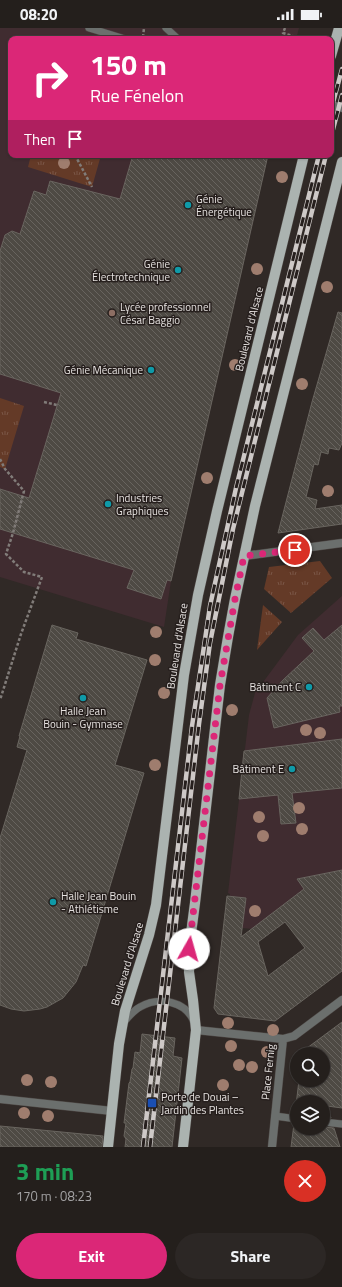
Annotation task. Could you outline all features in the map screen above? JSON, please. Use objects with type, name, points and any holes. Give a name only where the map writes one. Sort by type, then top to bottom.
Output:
[{"type":"main road","points":[[334,43],[337,30]]},
{"type":"main road","name":"Boulevard d'Alsace","points":[[108,1147],[122,1024],[149,935],[156,905],[184,675],[200,582],[303,158]]},
{"type":"main road","points":[[182,1147],[196,1030],[189,972],[190,941],[220,685],[235,599],[259,491],[342,162]]},
{"type":"street","points":[[244,556],[342,543]]},
{"type":"street","points":[[283,1039],[294,1036],[342,1000]]},
{"type":"street","name":"Place Fernig","points":[[196,1030],[283,1039],[272,1147]]},
{"type":"street","points":[[0,1100],[112,1111]]},
{"type":"lane","points":[[89,28],[115,36]]},
{"type":"lane","points":[[166,28],[175,36]]},
{"type":"lane","points":[[122,1024],[132,1012],[142,1006],[153,1002],[167,1001],[182,1007],[188,1012],[192,1018],[196,1030]]},
{"type":"lane","points":[[275,1116],[290,1118]]},
{"type":"lane","points":[[330,1123],[342,1124]]},
{"type":"path","points":[[143,36],[144,28]]},
{"type":"path","points":[[285,28],[283,33],[293,36]]},
{"type":"path","points":[[77,158],[92,187]]},
{"type":"path","points":[[44,402],[57,405]]},
{"type":"path","points":[[0,459],[5,469],[24,491],[6,554],[24,572],[42,577],[21,634],[0,700]]},
{"type":"shaded area","points":[[0,28],[299,28],[297,36],[8,36],[8,158],[267,158],[171,581],[164,627],[0,577]]},
{"type":"shaded area","points":[[342,596],[342,870],[297,879],[305,890],[253,929],[242,928],[246,898],[230,896],[228,893],[249,715],[255,693],[298,635]]},
{"type":"green space","points":[[30,158],[100,158],[92,187],[28,167]]},
{"type":"green space","points":[[0,398],[24,406],[5,469],[0,467]]},
{"type":"green space","points":[[320,561],[332,578],[291,613],[264,589],[269,567]]},
{"type":"green space","points":[[263,605],[282,622],[257,650]]},
{"type":"building","points":[[132,158],[267,158],[171,581],[167,580],[161,599],[127,588],[134,570],[0,529],[0,489],[29,498],[61,393],[0,374],[0,251],[5,235],[12,231],[20,234],[34,191],[46,195],[50,181],[120,199]]},
{"type":"building","points":[[338,312],[342,313],[342,443],[339,450],[329,448],[328,454],[321,452],[318,465],[314,464],[306,497],[317,500],[315,509],[342,505],[342,524],[278,533],[312,402]]},
{"type":"building","name":"Halle Jean Bouin - Athlétisme","points":[[52,625],[78,633],[76,639],[147,660],[115,765],[144,773],[86,966],[83,965],[76,982],[63,998],[47,1007],[24,1011],[11,1009],[0,1005],[0,838],[27,750],[17,747],[19,736]]},
{"type":"building","name":"Bâtiment C","points":[[342,625],[342,706],[339,706],[340,712],[274,728],[267,698],[283,680],[314,651],[302,638],[313,628],[324,640]]},
{"type":"building","name":"Bâtiment E","points":[[342,739],[342,788],[292,793],[296,823],[281,824],[278,795],[239,799],[244,751]]},
{"type":"building","points":[[342,870],[342,971],[275,1021],[218,1014],[214,1008],[227,896],[246,898],[241,937],[304,889],[297,879]],"holes":[[[285,922],[305,948],[268,976],[258,942]]]},
{"type":"building","points":[[342,1022],[342,1108],[330,1106],[330,1095],[297,1095],[298,1087],[330,1087],[330,1047],[308,1047]]},
{"type":"building","name":"Porte de Douai – Jardin des Plantes","points":[[142,1034],[175,1038],[173,1056],[182,1058],[172,1147],[125,1147],[126,1139],[124,1136],[126,1123],[124,1123],[129,1083],[135,1052],[140,1053]]},
{"type":"building","points":[[0,1126],[103,1136],[102,1147],[0,1147]]},
{"type":"building","points":[[330,1128],[334,1128],[340,1147],[291,1147],[293,1135],[330,1135]]},
{"type":"railway","points":[[334,99],[342,69]]},
{"type":"railway","points":[[334,126],[342,95]]},
{"type":"railway","points":[[143,1147],[192,726],[210,606],[236,488],[318,158]]},
{"type":"railway","points":[[150,1147],[199,724],[210,643],[233,529],[325,158]]},
{"type":"place","name":"Génie Énergétique","points":[[188,205]]},
{"type":"place","name":"Génie Électrotechnique","points":[[178,270]]},
{"type":"place","name":"Lycée professionnel César Baggio","points":[[112,313]]},
{"type":"place","name":"Génie Mécanique","points":[[151,370]]},
{"type":"place","name":"Industries Graphiques","points":[[108,504]]},
{"type":"place","name":"Bâtiment C","points":[[309,687]]},
{"type":"place","name":"Halle Jean Bouin - Gymnase","points":[[83,698]]},
{"type":"place","name":"Bâtiment E","points":[[292,769]]},
{"type":"place","name":"Halle Jean Bouin - Athlétisme","points":[[53,902]]},
{"type":"place","name":"Porte de Douai – Jardin des Plantes","points":[[152,1103]]},
{"type":"route","points":[[189,949],[199,877],[220,685],[244,556],[295,550]]}]
